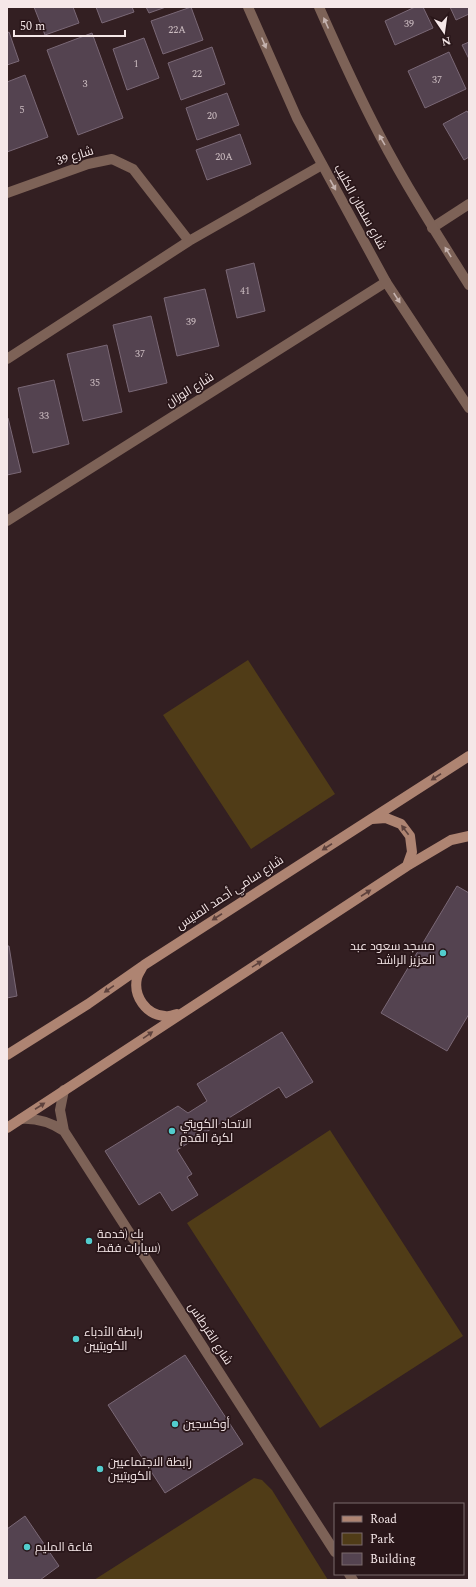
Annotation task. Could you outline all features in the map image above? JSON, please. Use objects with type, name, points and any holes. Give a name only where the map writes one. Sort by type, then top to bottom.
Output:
[{"type":"main road","name":"شارع سامي أحمد المنيس","points":[[7,1055],[469,756]]},
{"type":"main road","points":[[371,819],[386,818],[400,824],[410,836],[412,852],[407,866]]},
{"type":"main road","points":[[7,1128],[407,866],[451,840],[469,836]]},
{"type":"main road","points":[[144,965],[137,977],[136,984],[136,991],[142,1004],[152,1013],[166,1017],[179,1014]]},
{"type":"street","name":"شارع سلطان الكليب","points":[[248,7],[282,87],[322,165],[386,282],[469,408]]},
{"type":"street","points":[[319,7],[344,64],[379,135],[432,228],[469,285]]},
{"type":"street","name":"شارع 39","points":[[7,193],[88,164],[112,159],[133,169],[189,241]]},
{"type":"street","points":[[7,359],[189,241],[322,165]]},
{"type":"street","points":[[432,228],[469,204]]},
{"type":"street","name":"شارع الوزان","points":[[7,521],[386,282]]},
{"type":"street","name":"شارع القرطاس","points":[[64,1090],[60,1110],[64,1131],[334,1550]]},
{"type":"street","name":"شارع القرطاس","points":[[20,1119],[43,1120],[54,1124],[64,1131]]},
{"type":"green space","points":[[248,660],[335,794],[251,849],[163,715]]},
{"type":"green space","points":[[330,1130],[463,1336],[320,1428],[187,1223]]},
{"type":"green space","points":[[254,1478],[262,1480],[272,1490],[328,1580],[94,1580]]},
{"type":"building","points":[[34,7],[73,7],[79,23],[45,35]]},
{"type":"building","points":[[96,7],[132,7],[134,12],[102,23]]},
{"type":"building","points":[[146,7],[166,7],[149,13]]},
{"type":"building","points":[[191,7],[203,40],[163,54],[151,21]]},
{"type":"building","points":[[415,7],[423,7],[433,28],[395,45],[385,21]]},
{"type":"building","points":[[450,7],[469,7],[469,14],[456,20]]},
{"type":"building","points":[[9,32],[19,61],[7,65],[7,33]]},
{"type":"building","points":[[92,33],[123,118],[78,135],[47,50]]},
{"type":"building","points":[[144,38],[159,78],[127,90],[113,49]]},
{"type":"building","points":[[469,42],[469,59],[462,45]]},
{"type":"building","points":[[212,47],[225,84],[181,100],[168,63]]},
{"type":"building","points":[[449,52],[466,89],[425,108],[408,71]]},
{"type":"building","points":[[25,75],[48,137],[7,152],[7,82]]},
{"type":"building","points":[[227,93],[239,125],[197,140],[186,108]]},
{"type":"building","points":[[467,111],[469,114],[469,157],[464,160],[443,124]]},
{"type":"building","points":[[240,134],[251,164],[207,180],[196,150]]},
{"type":"building","points":[[254,263],[265,311],[237,318],[226,270]]},
{"type":"building","points":[[205,289],[219,346],[177,356],[164,298]]},
{"type":"building","points":[[151,316],[167,383],[129,392],[113,325]]},
{"type":"building","points":[[107,345],[122,412],[83,421],[67,354]]},
{"type":"building","points":[[54,380],[69,444],[33,453],[18,388]]},
{"type":"building","points":[[8,418],[21,472],[7,475],[7,419]]},
{"type":"building","name":"مسجد سعود عبد العزيز الراشد","points":[[457,886],[469,893],[469,1014],[447,1051],[381,1013]]},
{"type":"building","points":[[7,946],[9,946],[17,996],[7,998]]},
{"type":"building","name":"الاتحاد الكويتي لكرة القدم","points":[[282,1032],[313,1082],[286,1098],[279,1087],[177,1150],[192,1174],[187,1177],[198,1195],[172,1211],[160,1192],[139,1205],[105,1151],[178,1106],[188,1113],[207,1101],[197,1084]]},
{"type":"building","name":"أوكسجين","points":[[185,1355],[243,1444],[165,1493],[108,1405]]},
{"type":"building","name":"قاعة المليم","points":[[25,1516],[59,1566],[40,1580],[7,1580],[7,1529]]},
{"type":"place","name":"مسجد سعود عبد العزيز الراشد","points":[[443,953]]},
{"type":"place","name":"الاتحاد الكويتي لكرة القدم","points":[[172,1131]]},
{"type":"place","name":"بك (خدمة سيارات فقط)","points":[[89,1241]]},
{"type":"place","name":"رابطة الأدباء الكويتيين","points":[[76,1339]]},
{"type":"place","name":"أوكسجين","points":[[175,1424]]},
{"type":"place","name":"رابطة الاجتماعيين الكويتيين","points":[[100,1469]]},
{"type":"place","name":"قاعة المليم","points":[[27,1547]]}]
